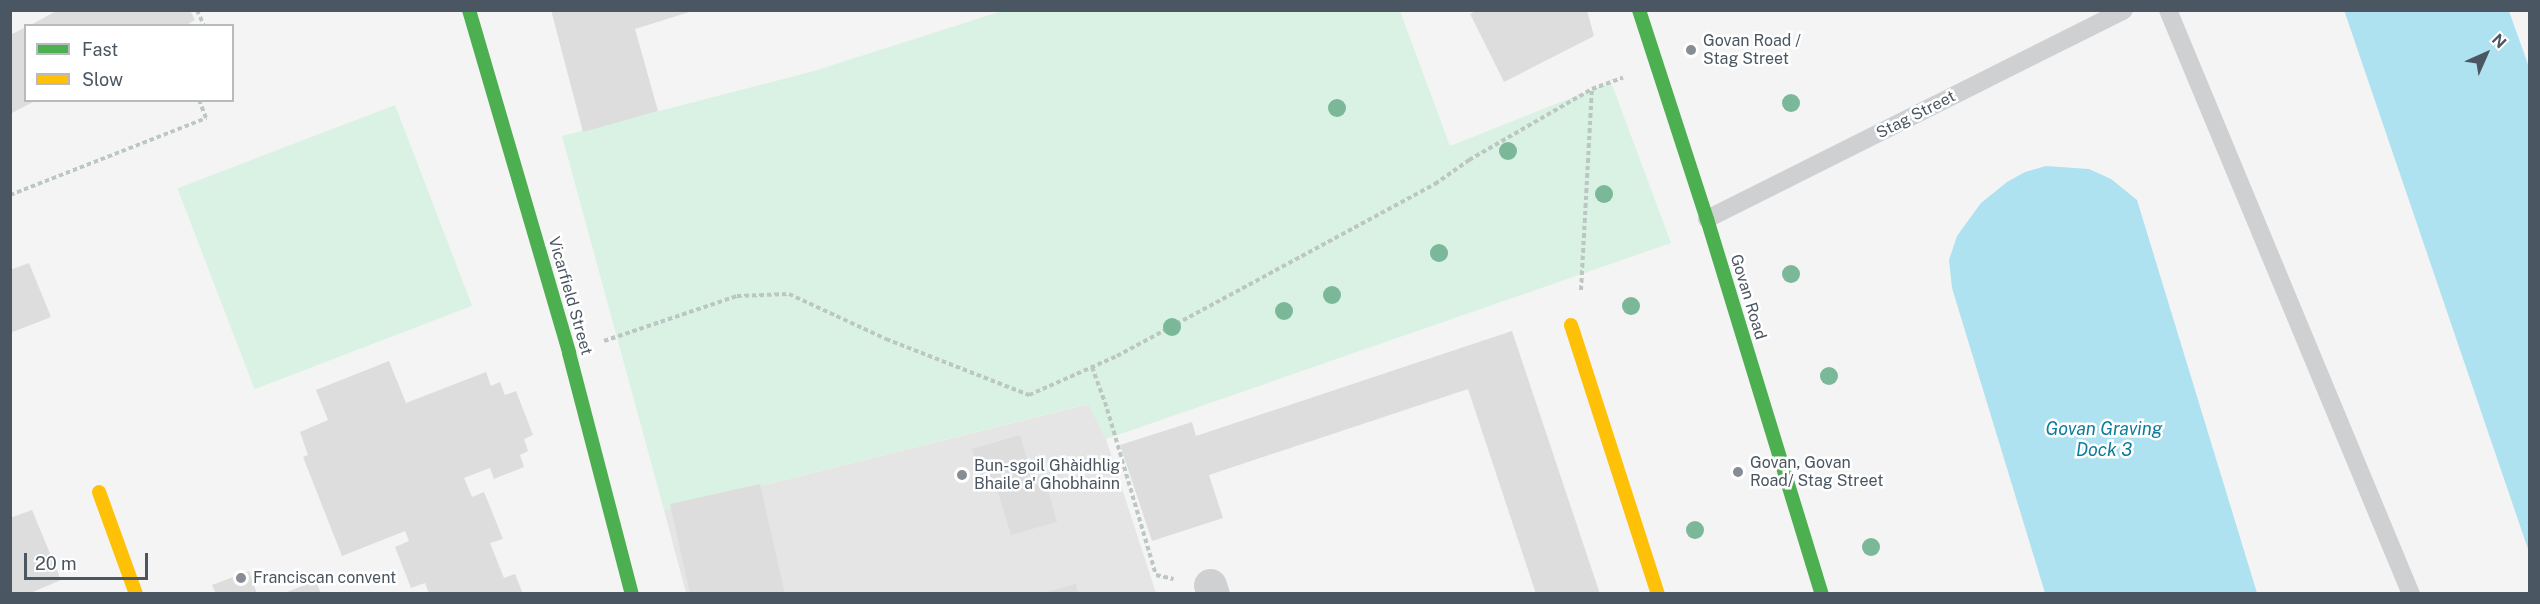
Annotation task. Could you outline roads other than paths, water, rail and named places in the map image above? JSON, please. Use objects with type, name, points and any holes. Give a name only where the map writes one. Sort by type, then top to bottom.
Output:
[{"type":"street","name":"Vicarfield Street","points":[[468,10],[569,353],[632,594]]},
{"type":"street","name":"Govan Road","points":[[1640,10],[1822,594]]},
{"type":"street","points":[[1570,325],[1658,594]]},
{"type":"street","points":[[99,492],[136,594]]},
{"type":"lane","name":"Stag Street","points":[[1707,219],[2124,10]]},
{"type":"lane","points":[[2168,10],[2411,594]]},
{"type":"water","points":[[2344,10],[2509,11],[2530,70],[2529,552]]},
{"type":"water","name":"Govan Graving Dock 3","points":[[2046,166],[2089,169],[2111,179],[2137,200],[2257,593],[2045,593],[1952,288],[1949,260],[1957,236],[1981,203],[2007,182],[2025,172]]},
{"type":"place","name":"Govan Road / Stag Street","points":[[1691,50]]},
{"type":"place","name":"Govan, Govan Road/ Stag Street","points":[[1738,472]]},
{"type":"place","name":"Bun-sgoil Ghàidhlig Bhaile a' Ghobhainn","points":[[962,475]]},
{"type":"place","name":"Franciscan convent","points":[[241,578]]}]
